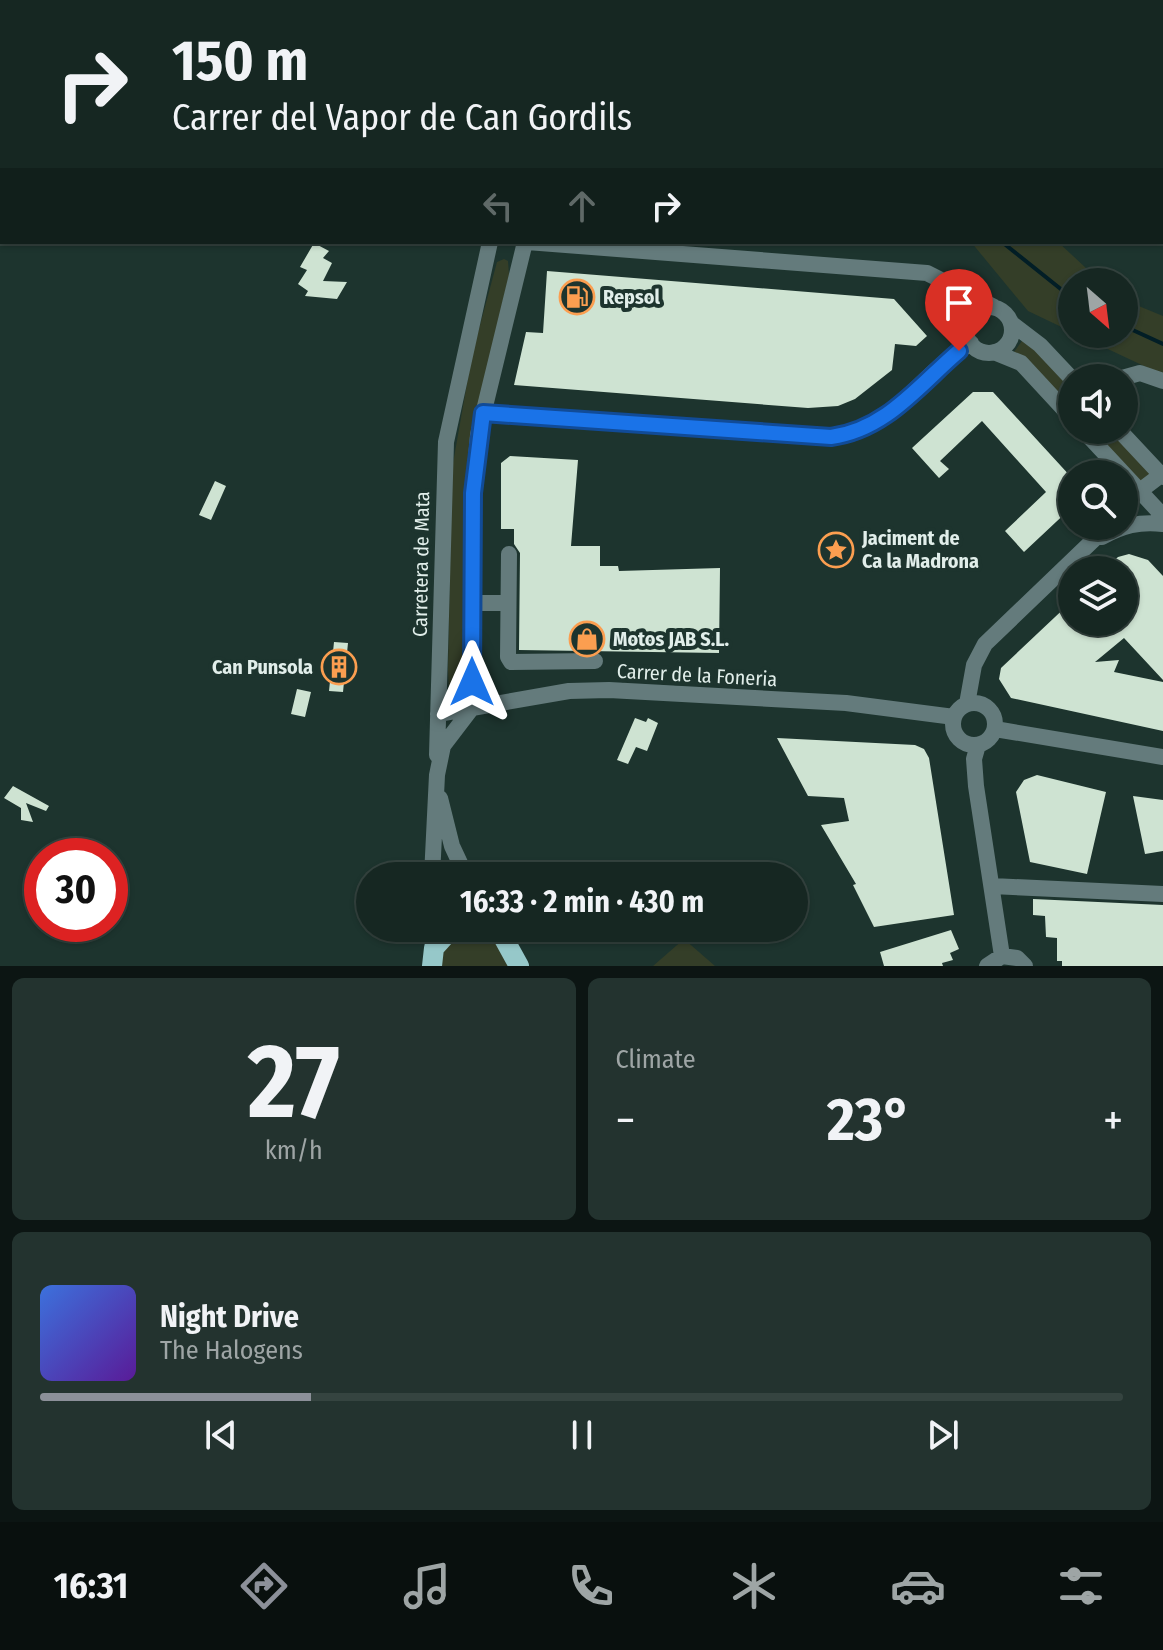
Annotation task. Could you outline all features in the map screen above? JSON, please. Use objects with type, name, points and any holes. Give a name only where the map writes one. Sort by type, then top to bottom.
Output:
[{"type":"main road","points":[[432,964],[438,942]]},
{"type":"main road","points":[[504,942],[519,966]]},
{"type":"street","name":"Carretera de Mata","points":[[437,775],[446,442],[490,244]]},
{"type":"street","points":[[433,862],[437,775],[443,746],[472,708],[473,493],[483,413],[525,244]]},
{"type":"street","points":[[577,244],[914,272],[939,277],[1006,314],[1011,323],[1040,345],[1058,364]]},
{"type":"street","points":[[914,272],[956,298],[969,320]]},
{"type":"street","points":[[994,307],[984,308],[969,320],[966,330],[971,343],[984,352],[994,352],[1021,363],[1058,403]]},
{"type":"street","points":[[994,352],[1009,341],[1011,323]]},
{"type":"street","points":[[483,413],[813,437],[845,435],[882,420],[971,343]]},
{"type":"street","points":[[1138,374],[1163,381]]},
{"type":"street","points":[[1096,444],[1110,460]]},
{"type":"street","points":[[1132,444],[1162,476],[1138,494]]},
{"type":"street","points":[[1138,489],[1160,508],[1141,523]]},
{"type":"street","points":[[1138,524],[1163,524]]},
{"type":"street","points":[[967,704],[978,703],[989,708],[995,718],[995,729],[987,741],[978,745],[967,744],[957,737],[954,717],[967,704],[974,665],[985,644],[1097,540]]},
{"type":"street","points":[[509,554],[511,662],[595,661]]},
{"type":"street","points":[[472,603],[508,603]]},
{"type":"street","name":"Carrer de la Foneria","points":[[438,714],[569,691],[609,690],[873,705],[954,717]]},
{"type":"street","points":[[995,729],[1163,757]]},
{"type":"street","points":[[978,745],[974,759],[976,786],[1002,956]]},
{"type":"street","points":[[437,775],[448,833],[460,862]]},
{"type":"street","points":[[992,886],[1163,894]]},
{"type":"street","points":[[431,942],[432,964]]},
{"type":"street","points":[[987,966],[1002,956],[1017,958],[1025,966]]},
{"type":"green space","points":[[973,244],[1060,244],[1086,268],[1058,268],[1058,325],[1028,311]]},
{"type":"green space","points":[[508,261],[509,275],[474,426],[466,692],[456,700],[449,691],[448,670],[452,469],[472,355],[497,262]]},
{"type":"green space","points":[[1138,306],[1163,316],[1163,375],[1106,348],[1138,348]]},
{"type":"green space","points":[[1024,338],[1058,372],[1058,395],[1014,352]]},
{"type":"green space","points":[[1105,444],[1125,444],[1153,474],[1142,484],[1138,480],[1138,460],[1120,460]]},
{"type":"green space","points":[[500,942],[514,966],[438,966],[446,944]]},
{"type":"green space","points":[[681,942],[687,942],[715,966],[653,966]]},
{"type":"building","points":[[316,244],[329,251],[323,258],[332,263],[323,281],[347,282],[337,299],[305,296],[308,291],[298,284],[307,270],[300,267]]},
{"type":"building","points":[[547,271],[894,299],[927,336],[916,346],[895,344],[892,370],[855,399],[838,406],[808,408],[514,385],[526,332],[543,333]]},
{"type":"building","points":[[973,392],[993,392],[1058,463],[1058,520],[1024,552],[1005,531],[1046,492],[982,421],[940,461],[949,469],[939,478],[912,448]]},
{"type":"building","points":[[510,456],[578,460],[571,546],[600,546],[600,566],[618,566],[619,571],[720,568],[719,653],[519,650],[520,553],[514,544],[514,529],[501,529],[501,463]]},
{"type":"building","points":[[215,481],[226,486],[211,520],[199,515]]},
{"type":"building","points":[[1138,557],[1148,560],[1163,576],[1163,680],[1124,638],[1095,662],[1119,660],[1114,672],[1163,682],[1163,731],[1011,698],[999,679],[1001,668],[1058,614],[1058,636],[1138,636]]},
{"type":"building","name":"Can Punsola","points":[[334,642],[348,643],[343,692],[329,691]]},
{"type":"building","points":[[297,689],[311,692],[305,717],[291,714]]},
{"type":"building","points":[[635,718],[646,722],[648,718],[658,723],[647,751],[636,747],[628,764],[617,760]]},
{"type":"building","points":[[777,738],[915,745],[924,749],[929,758],[954,915],[874,927],[853,885],[856,884],[821,825],[849,821],[844,798],[808,796]]},
{"type":"building","points":[[1037,775],[1106,792],[1087,874],[1030,862],[1016,792],[1024,780]]},
{"type":"building","points":[[13,786],[49,806],[46,811],[26,803],[33,822],[21,820],[21,808],[4,798]]},
{"type":"building","points":[[1133,796],[1163,800],[1163,851],[1145,854]]},
{"type":"building","points":[[1033,899],[1163,905],[1163,966],[1062,966],[1062,961],[1057,961],[1057,938],[1046,937],[1045,916],[1033,915]]},
{"type":"building","points":[[951,930],[959,949],[950,953],[953,960],[942,963],[943,966],[884,966],[880,952]]},
{"type":"waterway","points":[[1004,244],[1058,287]]},
{"type":"waterway","points":[[1138,332],[1163,344]]},
{"type":"place","name":"Repsol","points":[[577,297]]},
{"type":"place","name":"Jaciment de Ca la Madrona","points":[[836,550]]},
{"type":"place","name":"Motos JAB S.L.","points":[[587,639]]},
{"type":"place","name":"Can Punsola","points":[[339,667]]},
{"type":"route","points":[[472,682],[473,493],[483,413],[831,437],[858,431],[882,420],[959,351]]}]
